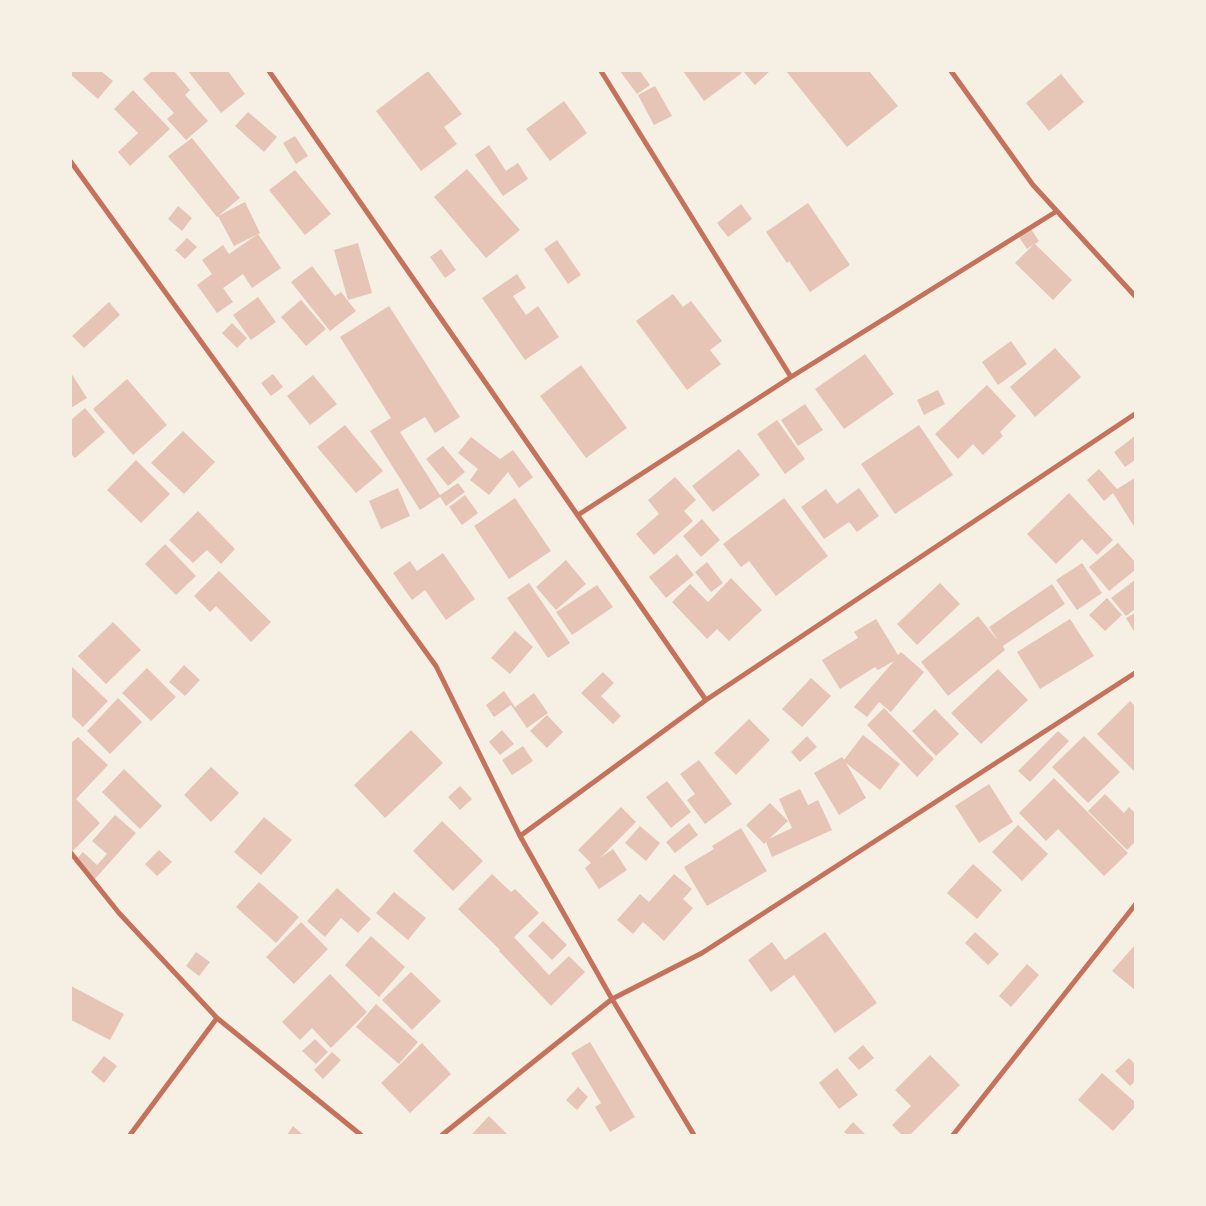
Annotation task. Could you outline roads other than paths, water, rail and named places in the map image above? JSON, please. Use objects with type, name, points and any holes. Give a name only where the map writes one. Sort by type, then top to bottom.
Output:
[{"type":"street","points":[[269,71],[706,700]]},
{"type":"street","points":[[601,71],[791,377]]},
{"type":"street","points":[[951,71],[1033,185],[1135,296]]},
{"type":"street","points":[[71,162],[436,666],[520,836],[612,999],[694,1135]]},
{"type":"street","points":[[578,515],[791,377],[1057,211]]},
{"type":"street","points":[[520,836],[706,700],[1135,414]]},
{"type":"street","points":[[442,1135],[612,999],[702,953],[1135,673]]},
{"type":"street","points":[[71,854],[119,913],[217,1018],[361,1135]]},
{"type":"street","points":[[953,1135],[1135,905]]},
{"type":"street","points":[[130,1135],[217,1018]]}]
